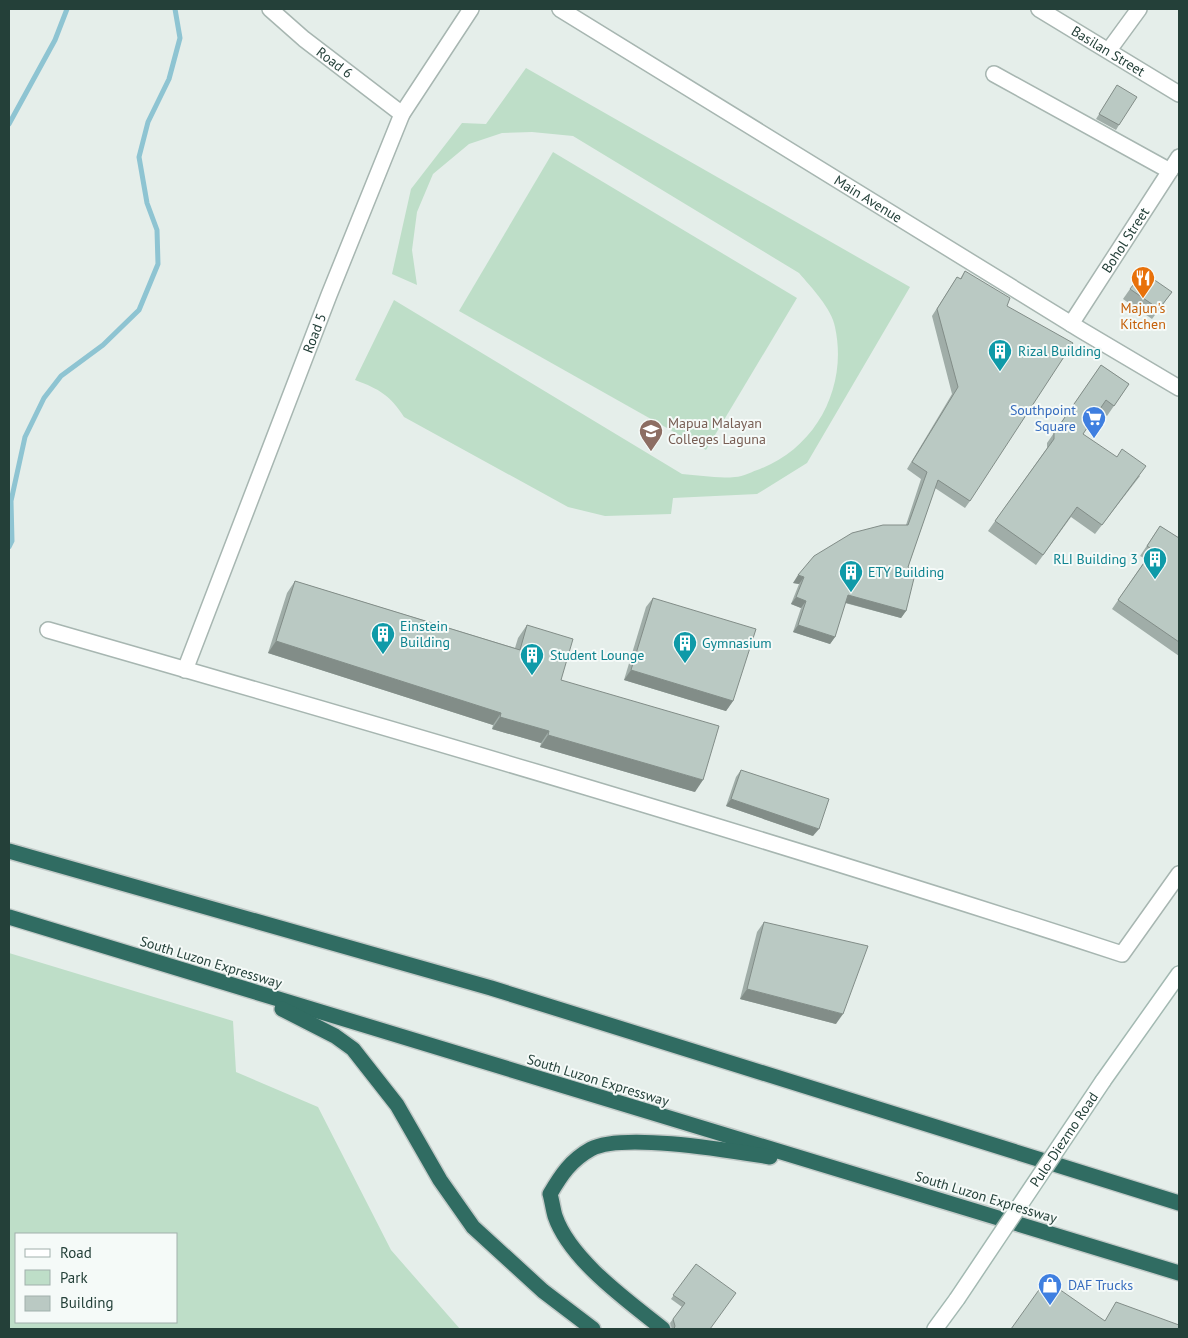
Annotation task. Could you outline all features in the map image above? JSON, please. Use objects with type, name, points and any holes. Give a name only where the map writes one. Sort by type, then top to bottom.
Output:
[{"type":"highway","points":[[9,851],[491,988],[1179,1204]]},
{"type":"highway","name":"South Luzon Expressway","points":[[9,917],[1179,1273]]},
{"type":"highway","points":[[248,991],[335,1036],[353,1049],[397,1105],[440,1180],[473,1227],[544,1291],[593,1329]]},
{"type":"highway","points":[[663,1329],[617,1292],[584,1260],[555,1217],[550,1194],[567,1166],[592,1148],[627,1142],[688,1145],[816,1163]]},
{"type":"street","name":"Road 6","points":[[270,9],[304,39],[402,114]]},
{"type":"street","name":"Road 5","points":[[185,670],[329,295],[402,114],[471,9]]},
{"type":"street","name":"Main Avenue","points":[[560,9],[1071,324],[1179,388]]},
{"type":"street","name":"Basilan Street","points":[[1039,9],[1179,94]]},
{"type":"street","points":[[1109,50],[1139,9]]},
{"type":"street","points":[[994,74],[1170,171]]},
{"type":"street","name":"Bohol Street","points":[[1071,324],[1179,156]]},
{"type":"street","points":[[48,630],[725,829],[935,893],[1122,954],[1179,874]]},
{"type":"street","name":"Pulo-Diezmo Road","points":[[934,1329],[957,1299],[1103,1081],[1179,974]]},
{"type":"green space","points":[[526,68],[910,287],[807,463],[757,494],[673,498],[671,514],[605,516],[568,507],[404,417],[389,398],[371,386],[355,380],[394,300],[682,474],[729,477],[741,476],[760,469],[780,459],[798,446],[824,412],[832,392],[837,371],[838,349],[835,327],[830,313],[815,291],[799,273],[573,136],[532,132],[502,133],[469,144],[433,174],[417,212],[412,250],[417,285],[392,274],[411,189],[462,123],[486,124]]},
{"type":"green space","points":[[553,152],[797,298],[706,450],[459,311]]},
{"type":"green space","points":[[9,953],[233,1021],[236,1072],[318,1107],[391,1250],[460,1329],[9,1329]]},
{"type":"building","points":[[1117,85],[1137,97],[1119,125],[1099,114]]},
{"type":"building","name":"Rizal Building","points":[[965,271],[1010,298],[1007,306],[1073,343],[970,501],[938,480],[908,567],[916,570],[906,611],[848,595],[835,637],[798,625],[806,601],[796,597],[804,577],[798,575],[814,556],[852,533],[883,525],[908,525],[927,472],[912,462],[958,387],[937,309],[957,277],[961,279]]},
{"type":"building","points":[[1143,272],[1172,292],[1159,309],[1130,289]]},
{"type":"building","points":[[1101,365],[1129,384],[1114,406],[1106,400],[1083,434],[1117,457],[1122,449],[1146,466],[1102,525],[1077,507],[1043,555],[995,521],[1054,439],[1054,433]]},
{"type":"building","name":"RLI Building 3","points":[[1160,526],[1179,538],[1179,642],[1118,600],[1153,550],[1147,546]]},
{"type":"building","points":[[295,581],[520,650],[527,625],[573,639],[561,680],[719,726],[703,780],[548,735],[549,731],[500,717],[501,713],[276,641]]},
{"type":"building","name":"Gymnasium","points":[[653,598],[756,629],[733,701],[631,670]]},
{"type":"building","points":[[741,770],[829,799],[819,829],[731,799]]},
{"type":"building","points":[[764,922],[868,946],[843,1014],[747,989]]},
{"type":"building","points":[[696,1264],[736,1293],[710,1329],[674,1329],[673,1319],[685,1303],[673,1295]]},
{"type":"building","points":[[1046,1280],[1105,1321],[1116,1302],[1179,1325],[1179,1329],[1011,1329]]},
{"type":"waterway","points":[[9,124],[55,40],[67,9]]},
{"type":"waterway","points":[[9,547],[12,541],[11,501],[25,437],[44,398],[61,376],[103,345],[139,310],[158,264],[157,230],[147,203],[139,157],[148,122],[169,79],[180,38],[175,9]]},
{"type":"place","name":"Majun's Kitchen","points":[[1143,299]]},
{"type":"place","name":"Rizal Building","points":[[1000,372]]},
{"type":"place","name":"Southpoint Square","points":[[1094,439]]},
{"type":"place","name":"Mapua Malayan Colleges Laguna","points":[[651,452]]},
{"type":"place","name":"RLI Building 3","points":[[1155,580]]},
{"type":"place","name":"ETY Building","points":[[851,593]]},
{"type":"place","name":"Einstein Building","points":[[383,655]]},
{"type":"place","name":"Gymnasium","points":[[685,664]]},
{"type":"place","name":"Student Lounge","points":[[532,676]]},
{"type":"place","name":"DAF Trucks","points":[[1050,1306]]}]
